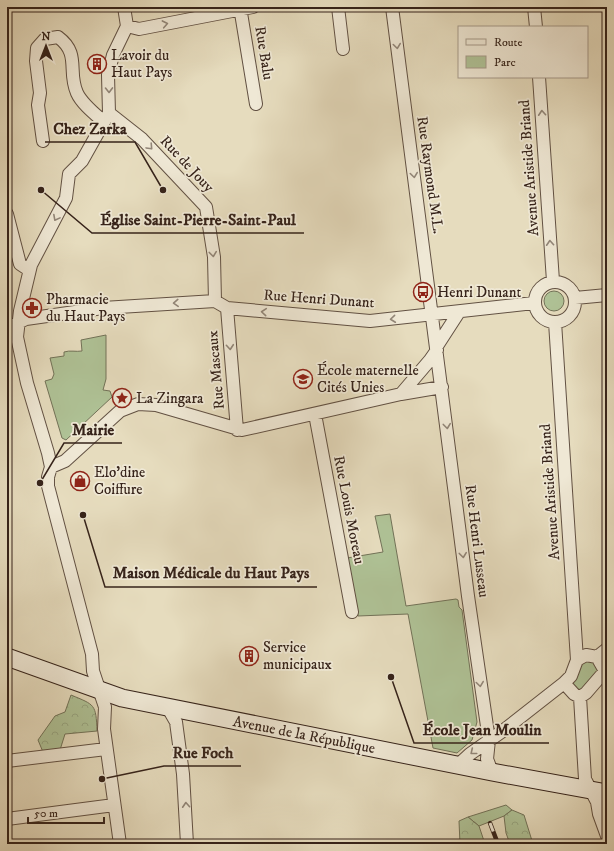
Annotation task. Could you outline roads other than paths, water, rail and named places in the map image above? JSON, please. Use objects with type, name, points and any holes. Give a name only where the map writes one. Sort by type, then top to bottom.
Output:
[{"type":"main road","name":"Avenue de la République","points":[[7,657],[63,679],[98,689],[122,698],[599,792]]},
{"type":"street","points":[[120,844],[106,749],[103,721],[105,707],[93,671],[92,654],[48,486],[48,478],[51,467],[20,356],[17,337],[12,326],[29,270],[66,198],[69,174],[82,161],[106,118],[108,75],[113,55],[127,26],[124,7]]},
{"type":"street","points":[[127,26],[139,29],[240,8],[254,7]]},
{"type":"street","points":[[338,7],[343,49]]},
{"type":"street","name":"Rue Raymond M.L.","points":[[392,7],[437,348]]},
{"type":"street","points":[[534,7],[536,26]]},
{"type":"street","name":"Rue Balu","points":[[240,8],[256,104]]},
{"type":"street","name":"Rue de Jouy","points":[[43,141],[38,105],[40,94],[36,61],[37,48],[45,39],[58,37],[66,43],[72,56],[74,84],[77,94],[106,118],[142,139],[206,207],[214,257],[215,301]]},
{"type":"street","name":"Avenue Aristide Briand","points":[[539,78],[553,282]]},
{"type":"street","points":[[7,214],[20,264],[29,270]]},
{"type":"street","points":[[553,282],[559,282],[569,287],[574,298],[575,303],[570,314],[566,318],[555,322],[543,318],[538,314],[534,303],[538,290],[542,286],[553,282]]},
{"type":"street","points":[[574,298],[607,296]]},
{"type":"street","points":[[12,326],[26,319],[103,308],[215,301],[227,308]]},
{"type":"street","name":"Rue Henri Dunant","points":[[227,308],[370,321],[534,303]]},
{"type":"street","name":"Rue Mascaux","points":[[227,308],[237,430]]},
{"type":"street","points":[[401,394],[426,366],[459,312]]},
{"type":"street","name":"Avenue Aristide Briand","points":[[555,322],[577,660]]},
{"type":"street","name":"Rue Henri Lusseau","points":[[437,348],[468,596],[489,740],[487,759],[492,772]]},
{"type":"street","points":[[51,467],[65,461],[120,411],[138,404],[156,405],[237,430],[251,429],[401,394],[442,387]]},
{"type":"street","name":"Rue Louis Moreau","points":[[315,414],[352,612]]},
{"type":"street","points":[[597,657],[607,649]]},
{"type":"street","points":[[458,765],[470,754],[564,683],[571,676],[577,660],[586,655],[597,657],[606,671],[586,693],[580,697]]},
{"type":"street","points":[[564,683],[574,694],[580,697]]},
{"type":"street","points":[[580,697],[584,774],[599,792],[597,802],[599,814],[607,836]]},
{"type":"street","points":[[168,708],[176,722],[181,759],[187,844]]},
{"type":"street","points":[[7,761],[106,749]]},
{"type":"street","points":[[7,818],[114,805]]},
{"type":"railway","points":[[490,823],[498,844]]},
{"type":"place","name":"Lavoir du Haut Pays","points":[[97,64]]},
{"type":"place","name":"Église Saint-Pierre-Saint-Paul","points":[[41,190]]},
{"type":"place","name":"Chez Zarka","points":[[163,190]]},
{"type":"place","name":"Henri Dunant","points":[[423,292]]},
{"type":"place","name":"Pharmacie du Haut Pays","points":[[32,308]]},
{"type":"place","name":"École maternelle Cités Unies","points":[[303,379]]},
{"type":"place","name":"La Zingara","points":[[122,398]]},
{"type":"place","name":"Elo’dine Coiffure","points":[[80,481]]},
{"type":"place","name":"Mairie","points":[[40,483]]},
{"type":"place","name":"Maison Médicale du Haut Pays","points":[[83,515]]},
{"type":"place","name":"Service municipaux","points":[[249,656]]},
{"type":"place","name":"École Jean Moulin","points":[[391,677]]},
{"type":"place","name":"Rue Foch","points":[[102,779]]}]
